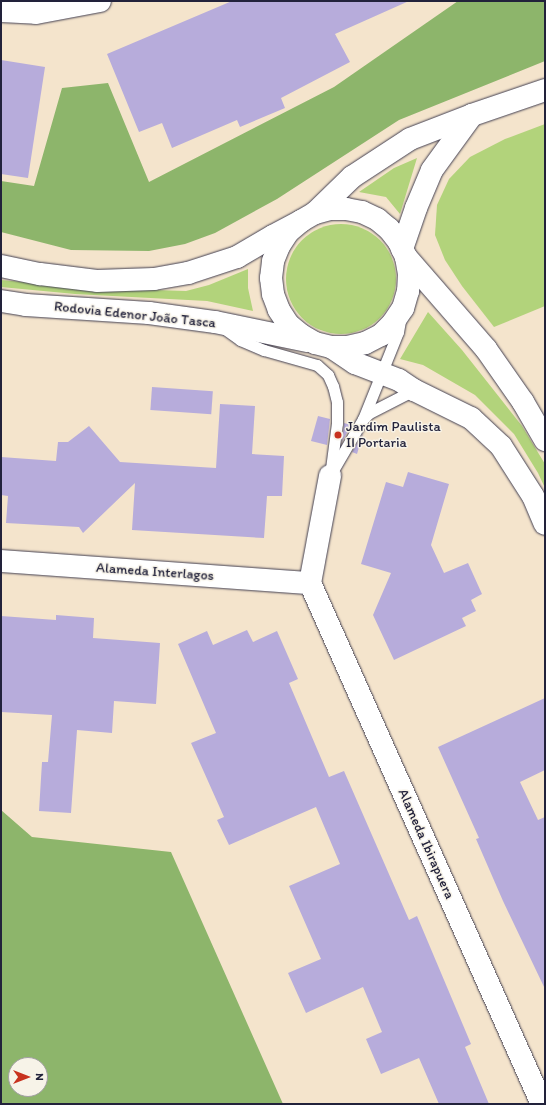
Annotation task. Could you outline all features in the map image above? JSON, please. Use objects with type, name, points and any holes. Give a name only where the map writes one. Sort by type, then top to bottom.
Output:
[{"type":"main road","points":[[1,11],[36,13],[100,1]]},
{"type":"main road","points":[[1,266],[40,274],[97,281],[154,279],[188,273],[237,257],[308,217],[330,209],[362,212],[377,219],[389,229],[400,242],[409,274],[409,285],[403,308],[394,323],[380,335],[365,343],[348,347],[323,345],[300,335],[288,324],[279,310],[273,294],[271,278],[273,261],[279,246],[288,232],[308,217],[352,177],[410,139],[472,115],[545,90]]},
{"type":"main road","points":[[404,253],[413,215],[432,170],[472,115]]},
{"type":"main road","points":[[404,253],[486,349],[522,402],[545,440]]},
{"type":"main road","name":"Rodovia Edenor João Tasca","points":[[1,301],[26,305],[149,313],[215,322],[323,345],[355,363],[399,380],[414,390],[471,418],[501,446],[533,496],[545,524]]},
{"type":"main road","points":[[310,583],[330,476]]},
{"type":"main road","name":"Alameda Interlagos","points":[[1,561],[310,583]]},
{"type":"main road","name":"Alameda Ibirapuera","points":[[310,583],[542,1104]]},
{"type":"lane","points":[[330,476],[363,419],[398,332],[403,308]]},
{"type":"lane","points":[[215,322],[240,340],[317,366],[328,375],[333,386],[337,402],[337,423],[330,476]]},
{"type":"lane","points":[[363,419],[369,413],[414,390]]},
{"type":"green space","points":[[458,1],[545,1],[545,61],[399,120],[277,199],[215,233],[185,244],[149,251],[71,250],[1,232],[1,181],[34,186],[62,88],[108,83],[149,182],[334,87]]},
{"type":"green space","points":[[545,124],[545,306],[494,327],[462,286],[445,260],[435,235],[437,205],[449,179],[470,157],[505,139]]},
{"type":"green space","points":[[417,158],[400,214],[386,197],[359,192],[394,168]]},
{"type":"green space","points":[[341,224],[362,228],[372,233],[380,240],[387,248],[392,258],[396,279],[392,300],[387,310],[380,318],[372,325],[362,330],[341,334],[320,330],[310,325],[302,318],[295,310],[290,300],[286,279],[290,258],[295,248],[302,240],[310,233],[320,228]]},
{"type":"green space","points":[[248,269],[248,288],[253,311],[207,301],[75,294],[1,287],[1,280],[90,288],[186,291],[209,285]]},
{"type":"green space","points":[[428,312],[462,350],[522,426],[545,464],[545,488],[538,473],[514,434],[475,395],[423,365],[400,359]]},
{"type":"green space","points":[[1,810],[32,837],[171,852],[283,1104],[1,1104]]},
{"type":"building","points":[[232,1],[409,1],[335,34],[350,62],[281,98],[285,108],[240,127],[237,120],[172,148],[162,123],[139,132],[107,54]]},
{"type":"building","points":[[1,60],[45,67],[28,178],[1,174]]},
{"type":"building","points":[[152,387],[213,391],[211,414],[150,410]]},
{"type":"building","points":[[220,404],[255,406],[252,454],[284,456],[282,496],[267,496],[264,538],[132,530],[135,483],[83,533],[79,527],[6,523],[8,496],[1,495],[1,457],[56,461],[58,442],[68,442],[89,426],[120,462],[216,468]]},
{"type":"building","points":[[318,416],[330,419],[327,445],[311,441]]},
{"type":"building","points":[[344,424],[351,425],[342,442]]},
{"type":"building","points":[[363,434],[357,454],[352,452]]},
{"type":"building","points":[[408,472],[449,484],[431,545],[444,573],[468,563],[482,594],[471,600],[476,611],[462,618],[466,626],[394,660],[373,615],[391,573],[361,564],[386,482],[403,487]]},
{"type":"building","points":[[56,615],[94,618],[93,638],[160,643],[156,704],[114,701],[112,733],[77,730],[71,813],[39,811],[42,762],[48,762],[52,715],[1,712],[1,616],[56,620]]},
{"type":"building","points":[[247,630],[253,642],[277,631],[298,679],[289,683],[329,777],[344,771],[409,920],[417,916],[471,1044],[465,1047],[489,1104],[439,1104],[419,1058],[381,1074],[366,1039],[382,1032],[363,987],[306,1013],[288,973],[321,959],[289,886],[340,864],[316,807],[229,845],[217,820],[224,817],[191,743],[216,733],[178,644],[207,631],[213,645]]},
{"type":"building","points":[[545,698],[545,770],[520,782],[538,820],[545,817],[545,989],[503,901],[476,839],[479,838],[438,747]]},
{"type":"place","name":"Jardim Paulista II Portaria","points":[[338,435]]}]
